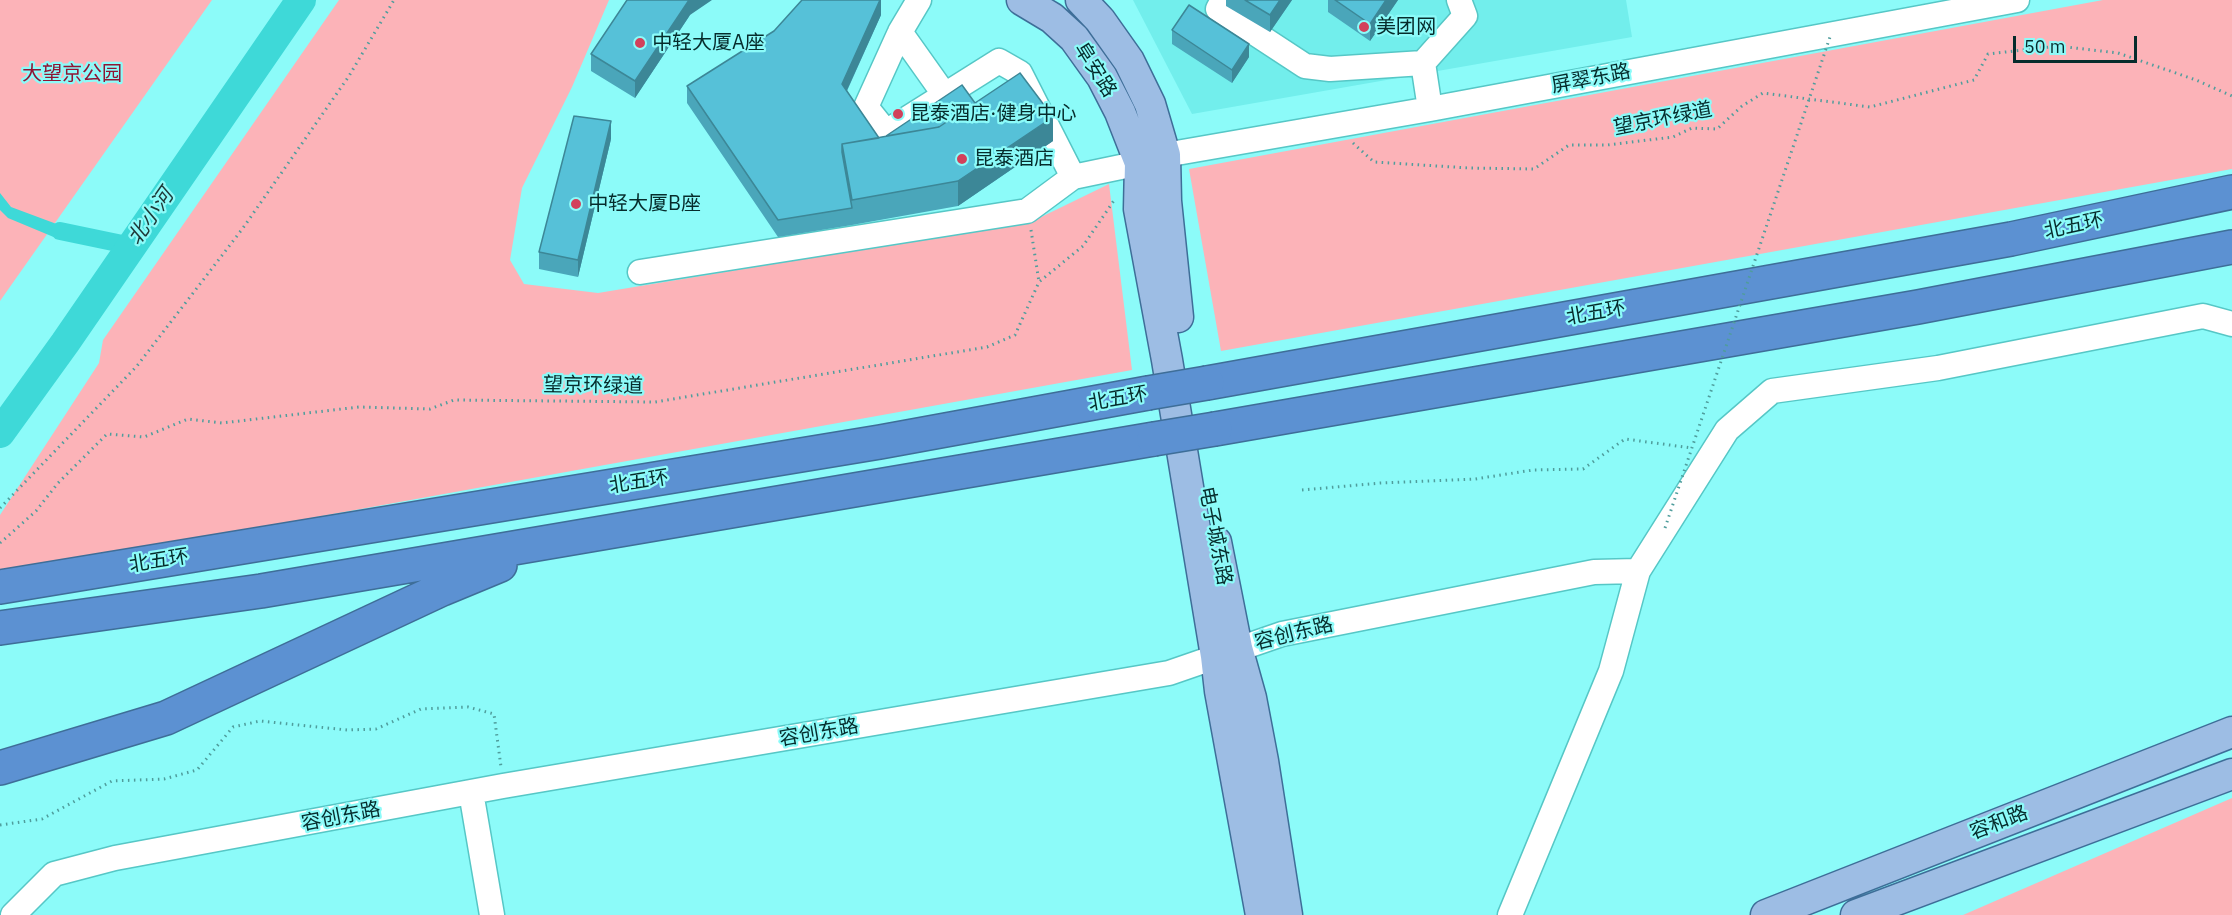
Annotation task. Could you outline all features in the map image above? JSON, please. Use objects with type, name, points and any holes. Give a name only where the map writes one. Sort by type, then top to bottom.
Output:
[{"type":"highway","name":"北五环","points":[[0,587],[880,442],[2011,239],[2232,192]]},
{"type":"highway","points":[[0,628],[261,591],[556,542],[1906,309],[2232,248]]},
{"type":"highway","points":[[0,786],[44,772],[116,744],[166,718],[442,589],[556,542]]},
{"type":"highway","points":[[0,648],[261,591]]},
{"type":"highway","points":[[0,768],[166,718]]},
{"type":"main road","name":"阜安路","points":[[1022,0],[1052,18],[1074,38],[1102,77],[1120,112],[1152,159]]},
{"type":"main road","name":"阜安路","points":[[1081,0],[1100,20],[1129,61],[1150,104],[1152,159]]},
{"type":"main road","name":"电子城东路","points":[[1152,159],[1166,201],[1176,303],[1226,652],[1220,691],[1261,915]]},
{"type":"main road","name":"电子城东路","points":[[1226,652],[1251,698],[1287,915]]},
{"type":"main road","name":"容和路","points":[[1766,915],[2232,732]]},
{"type":"main road","name":"容和路","points":[[1857,915],[2232,774]]},
{"type":"street","points":[[640,272],[1027,211],[1073,177],[1020,73],[999,61],[886,132],[866,107],[900,32],[918,0]]},
{"type":"street","points":[[1215,3],[1305,66],[1330,69],[1423,63],[1465,16],[1459,0]]},
{"type":"street","name":"屏翠东路","points":[[1073,177],[1152,159],[1430,110],[1831,34],[1915,9],[2017,0]]},
{"type":"street","points":[[900,32],[944,94]]},
{"type":"street","points":[[1423,63],[1430,110]]},
{"type":"street","points":[[1510,915],[1611,671],[1638,571],[1727,430],[1772,391],[1938,368],[2203,316],[2232,324]]},
{"type":"street","name":"容创东路","points":[[13,915],[54,874],[115,858],[503,786],[1169,673],[1281,634],[1594,572],[1638,571]]},
{"type":"street","points":[[471,792],[492,915]]},
{"type":"path","points":[[0,508],[137,366],[263,200],[349,76],[394,0]]},
{"type":"path","points":[[1665,528],[1831,34]]},
{"type":"path","name":"望京环绿道","points":[[1333,126],[1374,162],[1469,168],[1534,169],[1569,145],[1607,145],[1673,137],[1692,128],[1717,129],[1742,106],[1763,93],[1870,107],[1974,80],[1988,54],[2058,46],[2118,53],[2196,80],[2232,96]]},
{"type":"path","name":"望京环绿道","points":[[0,543],[36,512],[58,483],[107,434],[144,437],[188,419],[222,423],[359,407],[430,409],[454,400],[655,402],[987,347],[1015,335],[1039,282],[1083,246],[1152,159]]},
{"type":"path","points":[[1027,211],[1039,282]]},
{"type":"path","points":[[1302,490],[1381,483],[1475,479],[1533,470],[1583,469],[1625,439],[1692,448]]},
{"type":"path","points":[[0,825],[42,819],[112,781],[164,779],[197,770],[233,726],[260,721],[347,729],[376,729],[421,709],[468,707],[494,714],[503,786]]},
{"type":"shaded area","points":[[1133,0],[1626,0],[1632,37],[1192,114]]},
{"type":"shaded area","points":[[0,193],[11,207],[62,226],[56,238],[8,218],[0,210]]},
{"type":"green space","name":"大望京公园","points":[[0,0],[212,0],[0,301]]},
{"type":"green space","points":[[339,0],[609,0],[572,87],[522,188],[510,260],[524,284],[598,293],[1033,221],[1109,184],[1132,370],[0,574],[0,515],[99,363],[103,340]]},
{"type":"green space","points":[[2103,0],[2232,0],[2232,169],[1221,351],[1189,169]]},
{"type":"green space","points":[[2232,798],[2232,915],[1963,915]]},
{"type":"building","name":"中轻大厦A座","points":[[627,0],[689,0],[635,81],[591,54]]},
{"type":"building","points":[[802,0],[880,0],[842,84],[879,138],[842,144],[852,208],[778,220],[687,86],[774,31]]},
{"type":"building","points":[[1245,0],[1280,0],[1270,15]]},
{"type":"building","points":[[1335,0],[1386,0],[1370,24]]},
{"type":"building","points":[[1189,5],[1249,44],[1232,70],[1172,30]]},
{"type":"building","points":[[1020,73],[1053,117],[958,181],[852,200],[842,144],[939,127]]},
{"type":"building","points":[[962,85],[975,103],[939,127],[886,136]]},
{"type":"building","name":"中轻大厦B座","points":[[574,116],[611,121],[578,260],[539,252]]},
{"type":"waterway","name":"北小河","points":[[0,433],[65,343],[301,0]]},
{"type":"waterway","points":[[60,231],[132,246]]},
{"type":"place","name":"美团网","points":[[1364,27]]},
{"type":"place","name":"中轻大厦A座","points":[[640,43]]},
{"type":"place","name":"昆泰酒店·健身中心","points":[[898,114]]},
{"type":"place","name":"昆泰酒店","points":[[962,159]]},
{"type":"place","name":"中轻大厦B座","points":[[576,204]]}]
